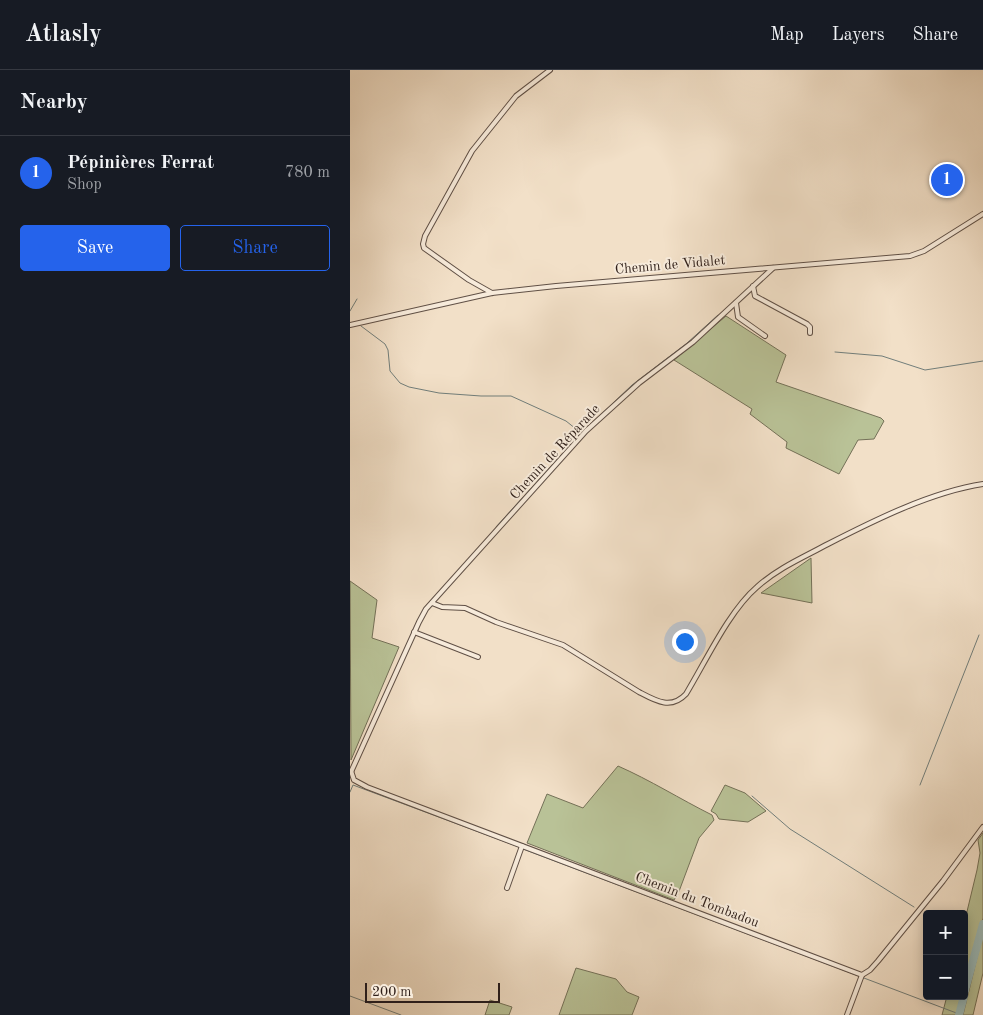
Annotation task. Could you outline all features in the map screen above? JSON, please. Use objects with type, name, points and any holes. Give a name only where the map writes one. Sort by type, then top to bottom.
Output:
[{"type":"street","points":[[492,294],[424,248],[425,236],[472,150],[516,96],[550,70]]},
{"type":"street","name":"Chemin de Vidalet","points":[[350,325],[492,294],[556,286],[910,256],[924,251],[983,214]]},
{"type":"street","name":"Chemin de Réparade","points":[[351,772],[414,632],[422,616],[432,603],[586,431],[639,383],[693,342],[773,268]]},
{"type":"street","points":[[753,286],[754,296],[807,324],[810,327],[810,333]]},
{"type":"street","points":[[736,303],[738,317],[765,336]]},
{"type":"street","points":[[432,603],[442,608],[465,608],[496,622],[563,645],[639,692],[650,698],[670,704],[679,701],[686,694],[737,608],[757,587],[786,566],[874,521],[947,492],[983,484]]},
{"type":"street","points":[[414,632],[478,657]]},
{"type":"street","name":"Chemin du Tombadou","points":[[351,772],[354,780],[367,787],[862,974]]},
{"type":"street","points":[[847,1015],[862,974],[870,970],[878,961],[943,881],[983,827]]},
{"type":"street","points":[[507,888],[522,846]]},
{"type":"green space","points":[[726,316],[786,355],[776,382],[881,418],[884,421],[874,439],[858,440],[839,474],[786,448],[787,442],[750,414],[752,409],[674,360]]},
{"type":"green space","points":[[811,558],[812,603],[761,593]]},
{"type":"green space","points":[[350,581],[377,600],[372,638],[399,647],[351,760]]},
{"type":"green space","points":[[618,766],[712,815],[714,820],[699,838],[674,900],[527,843],[547,794],[583,808]]},
{"type":"green space","points":[[725,785],[745,793],[766,811],[748,822],[719,819],[711,811]]},
{"type":"green space","points":[[983,833],[983,918],[968,970],[967,910],[980,853],[978,840]]},
{"type":"green space","points":[[983,933],[983,973],[973,1015],[963,1015]]},
{"type":"green space","points":[[576,968],[616,979],[627,992],[639,997],[632,1015],[559,1015]]},
{"type":"green space","points":[[490,1000],[512,1007],[509,1015],[485,1015]]},
{"type":"green space","points":[[946,1000],[960,1000],[956,1015],[942,1015]]},
{"type":"waterway","points":[[350,311],[357,299]]},
{"type":"waterway","points":[[588,427],[632,385],[686,344],[718,315]]},
{"type":"waterway","points":[[361,326],[385,344],[388,350],[390,371],[400,383],[409,387],[439,393],[511,396],[566,421],[581,433],[496,527]]},
{"type":"waterway","points":[[835,352],[882,356],[925,370],[983,361]]},
{"type":"waterway","points":[[920,785],[979,635]]},
{"type":"waterway","points":[[350,792],[353,785],[519,847]]},
{"type":"waterway","points":[[752,796],[790,829],[914,907]]},
{"type":"waterway","points":[[523,849],[959,1014]]},
{"type":"waterway","points":[[968,979],[983,924]]},
{"type":"waterway","points":[[350,996],[401,1015]]},
{"type":"waterway","points":[[959,1015],[963,1000]]},
{"type":"place","name":"Pépinières Ferrat","points":[[947,180]]}]
